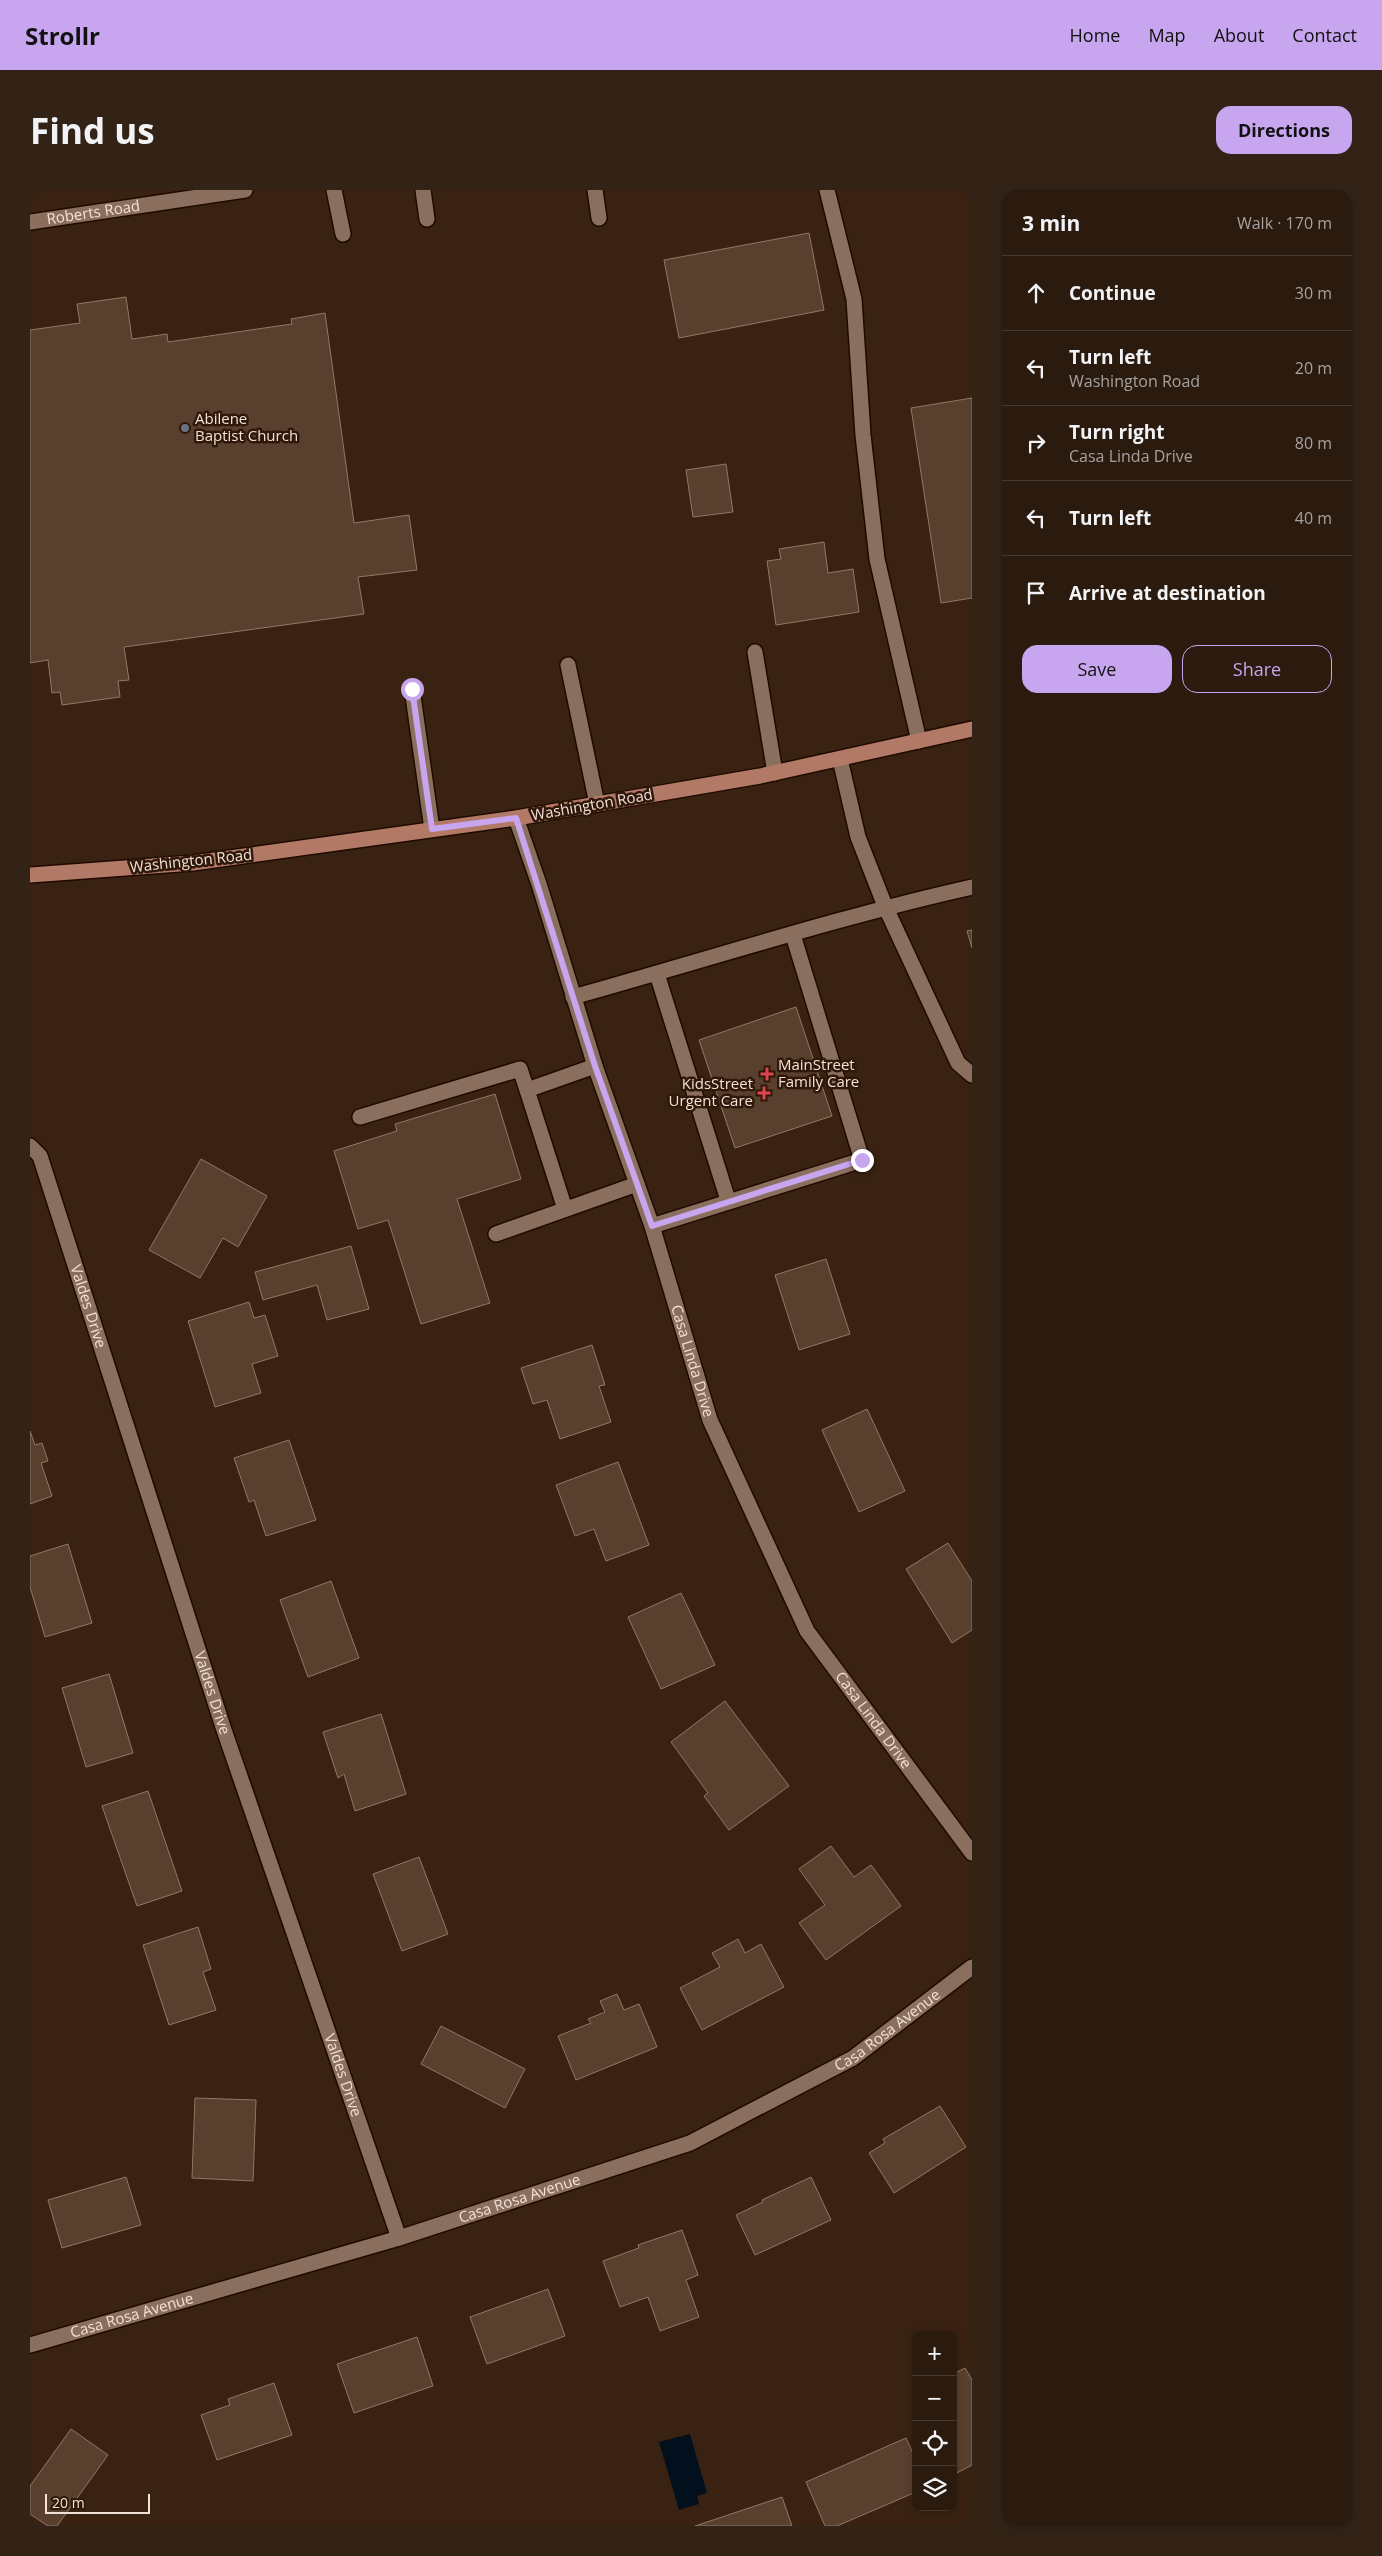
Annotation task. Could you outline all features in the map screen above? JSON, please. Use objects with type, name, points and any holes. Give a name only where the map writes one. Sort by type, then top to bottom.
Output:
[{"type":"main road","name":"Washington Road","points":[[30,875],[193,863],[516,818],[774,773],[972,729]]},
{"type":"street","name":"Roberts Road","points":[[30,222],[227,191],[245,190]]},
{"type":"street","points":[[334,190],[343,234]]},
{"type":"street","points":[[423,190],[427,220]]},
{"type":"street","points":[[595,190],[599,218]]},
{"type":"street","points":[[826,190],[854,299],[863,434],[877,559],[919,741]]},
{"type":"street","points":[[755,652],[774,773]]},
{"type":"street","points":[[568,665],[597,804]]},
{"type":"street","points":[[412,689],[432,829]]},
{"type":"street","points":[[840,758],[858,837],[885,906],[958,1063],[972,1075]]},
{"type":"street","name":"Casa Linda Drive","points":[[516,818],[595,1066],[652,1226],[710,1420],[807,1632],[972,1853]]},
{"type":"street","points":[[574,997],[794,935],[885,906],[972,887]]},
{"type":"street","points":[[652,1226],[728,1200],[862,1160],[794,935]]},
{"type":"street","points":[[656,974],[728,1200]]},
{"type":"street","points":[[527,1090],[595,1066]]},
{"type":"street","points":[[360,1117],[520,1069],[565,1209]]},
{"type":"street","name":"Valdes Drive","points":[[30,1146],[40,1156],[223,1727],[399,2238]]},
{"type":"street","points":[[496,1234],[637,1184]]},
{"type":"street","name":"Casa Rosa Avenue","points":[[30,2345],[399,2238],[690,2143],[853,2058],[972,1967]]},
{"type":"water","points":[[690,2434],[707,2493],[697,2496],[699,2504],[679,2510],[659,2442]]},
{"type":"building","points":[[809,233],[824,310],[679,338],[664,260]]},
{"type":"building","name":"Abilene Baptist Church","points":[[126,297],[132,339],[167,334],[168,342],[292,324],[291,319],[325,313],[354,523],[409,515],[417,570],[358,577],[364,614],[124,647],[129,680],[118,681],[120,697],[62,705],[60,692],[52,693],[48,660],[30,663],[30,330],[80,323],[77,304]]},
{"type":"building","points":[[972,398],[972,598],[941,603],[911,408]]},
{"type":"building","points":[[726,464],[733,512],[693,517],[686,470]]},
{"type":"building","points":[[824,542],[828,573],[853,569],[859,612],[776,625],[767,561],[781,559],[779,549]]},
{"type":"building","points":[[972,930],[972,948],[967,931]]},
{"type":"building","points":[[796,1007],[832,1116],[735,1148],[699,1040]]},
{"type":"building","points":[[495,1094],[521,1179],[457,1199],[490,1303],[421,1324],[388,1220],[358,1229],[334,1151],[397,1131],[395,1124]]},
{"type":"building","points":[[201,1159],[267,1196],[238,1247],[223,1238],[200,1278],[149,1250]]},
{"type":"building","points":[[351,1246],[369,1309],[327,1320],[317,1285],[263,1300],[255,1272]]},
{"type":"building","points":[[826,1259],[850,1334],[799,1350],[775,1275]]},
{"type":"building","points":[[249,1302],[254,1318],[265,1315],[278,1356],[252,1364],[261,1393],[215,1407],[188,1321]]},
{"type":"building","points":[[592,1345],[605,1385],[599,1386],[611,1422],[560,1439],[547,1400],[533,1404],[521,1368]]},
{"type":"building","points":[[867,1409],[905,1491],[859,1512],[822,1430]]},
{"type":"building","points":[[30,1431],[35,1445],[42,1443],[48,1461],[41,1463],[52,1496],[30,1504]]},
{"type":"building","points":[[289,1440],[316,1520],[266,1536],[254,1500],[249,1502],[234,1458]]},
{"type":"building","points":[[618,1462],[649,1545],[606,1561],[594,1529],[575,1536],[556,1485]]},
{"type":"building","points":[[948,1543],[972,1581],[972,1630],[952,1643],[906,1569]]},
{"type":"building","points":[[68,1544],[92,1623],[45,1637],[30,1587],[30,1556]]},
{"type":"building","points":[[331,1581],[359,1658],[308,1677],[280,1600]]},
{"type":"building","points":[[681,1593],[715,1665],[661,1689],[628,1617]]},
{"type":"building","points":[[109,1674],[133,1753],[86,1767],[62,1688]]},
{"type":"building","points":[[725,1701],[789,1786],[729,1830],[704,1796],[708,1793],[671,1742]]},
{"type":"building","points":[[381,1714],[406,1794],[355,1811],[344,1774],[338,1778],[323,1732]]},
{"type":"building","points":[[148,1791],[182,1891],[137,1906],[102,1806]]},
{"type":"building","points":[[831,1846],[854,1877],[871,1865],[901,1906],[826,1960],[799,1923],[825,1905],[799,1869]]},
{"type":"building","points":[[419,1857],[448,1934],[402,1951],[373,1874]]},
{"type":"building","points":[[198,1927],[211,1969],[203,1972],[216,2010],[169,2025],[143,1945]]},
{"type":"building","points":[[738,1939],[745,1953],[761,1944],[784,1987],[702,2030],[680,1988],[720,1967],[712,1953]]},
{"type":"building","points":[[617,1994],[624,2010],[639,2004],[657,2047],[576,2080],[558,2036],[591,2023],[588,2019],[605,2012],[600,2001]]},
{"type":"building","points":[[441,2026],[525,2069],[505,2108],[421,2064]]},
{"type":"building","points":[[195,2098],[256,2100],[253,2181],[192,2178]]},
{"type":"building","points":[[940,2106],[966,2147],[894,2193],[869,2153],[885,2143],[883,2139]]},
{"type":"building","points":[[126,2177],[141,2225],[62,2248],[48,2200]]},
{"type":"building","points":[[811,2177],[831,2220],[755,2255],[736,2215],[763,2202],[762,2200]]},
{"type":"building","points":[[682,2230],[698,2275],[686,2280],[699,2317],[660,2331],[648,2297],[620,2307],[603,2261],[639,2248],[638,2245]]},
{"type":"building","points":[[548,2289],[565,2336],[487,2364],[470,2317]]},
{"type":"building","points":[[417,2337],[433,2386],[354,2413],[337,2364]]},
{"type":"building","points":[[965,2368],[972,2380],[972,2465],[957,2473],[957,2376],[957,2372]]},
{"type":"building","points":[[274,2383],[292,2435],[217,2460],[201,2415],[230,2405],[228,2399]]},
{"type":"building","points":[[71,2429],[108,2455],[57,2526],[48,2526],[30,2514],[30,2486]]},
{"type":"building","points":[[906,2438],[912,2451],[912,2494],[837,2526],[825,2526],[806,2482]]},
{"type":"building","points":[[782,2497],[792,2526],[695,2526]]},
{"type":"place","name":"Abilene Baptist Church","points":[[185,428]]},
{"type":"place","name":"MainStreet Family Care","points":[[767,1074]]},
{"type":"place","name":"KidsStreet Urgent Care","points":[[764,1093]]},
{"type":"route","points":[[412,689],[432,829],[516,818],[539,884],[595,1066],[652,1226],[728,1200],[862,1160]]}]
